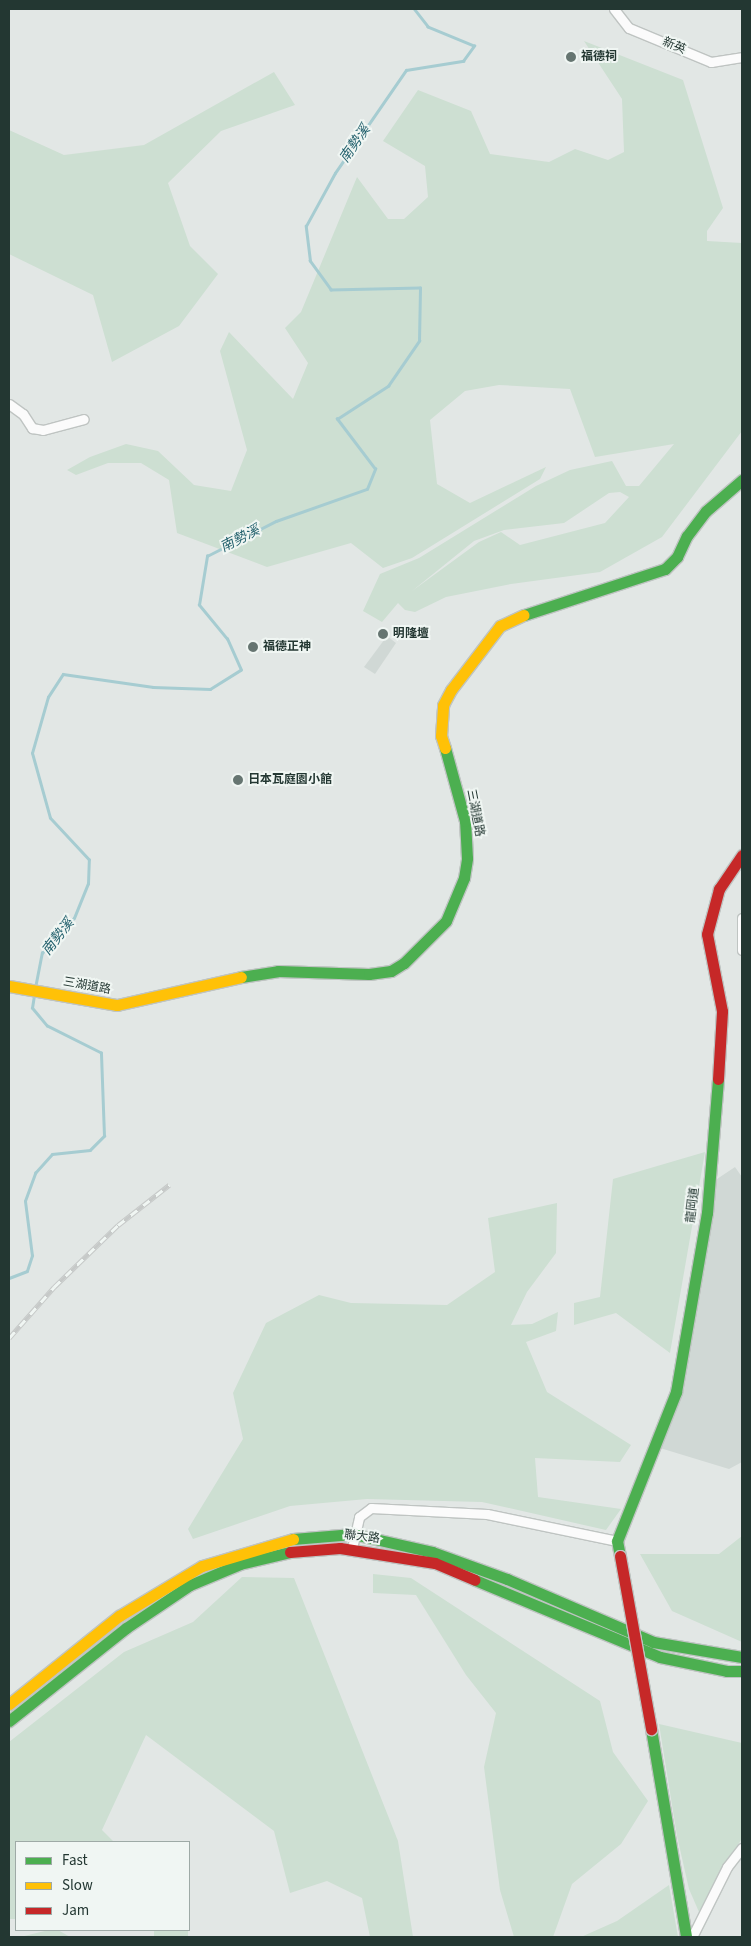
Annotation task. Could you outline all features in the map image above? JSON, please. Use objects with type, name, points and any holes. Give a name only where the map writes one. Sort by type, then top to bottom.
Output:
[{"type":"street","name":"新英","points":[[614,9],[630,28],[711,62],[742,57]]},
{"type":"street","points":[[9,404],[23,414],[32,428],[43,430],[84,419]]},
{"type":"street","name":"三湖道路","points":[[9,986],[117,1005],[198,989],[213,983],[249,975],[278,971],[368,974],[391,971],[427,943],[446,921],[464,878],[468,858],[465,821],[441,736],[443,705],[451,690],[500,626],[520,616],[664,569],[677,557],[687,536],[706,511],[722,494],[742,480]]},
{"type":"street","name":"龍岡道","points":[[617,1541],[676,1392],[706,1213],[714,1139],[722,1011],[707,934],[719,889],[742,855]]},
{"type":"street","points":[[742,918],[742,950]]},
{"type":"street","points":[[352,1548],[353,1534],[359,1517],[371,1508],[487,1514],[617,1541],[686,1937]]},
{"type":"street","name":"聯大路","points":[[9,1721],[126,1628],[155,1601],[202,1566],[240,1552],[299,1539],[353,1534],[457,1561],[653,1642],[742,1658]]},
{"type":"street","name":"聯大路","points":[[9,1704],[119,1616],[240,1564],[279,1552],[352,1548],[434,1563],[660,1657],[727,1671],[742,1671]]},
{"type":"street","points":[[119,1616],[126,1628]]},
{"type":"street","points":[[692,1937],[727,1867],[742,1848]]},
{"type":"shaded area","points":[[387,636],[396,643],[375,674],[364,667]]},
{"type":"shaded area","points":[[735,1167],[742,1177],[742,1462],[729,1469],[660,1448],[684,1376],[717,1179]]},
{"type":"green space","points":[[584,41],[683,80],[723,208],[707,231],[707,241],[742,243],[742,431],[662,537],[600,572],[511,584],[446,597],[415,612],[405,610],[398,603],[382,622],[363,611],[380,574],[419,558],[536,486],[570,470],[612,461],[626,486],[639,486],[674,444],[595,457],[570,389],[499,385],[465,391],[430,420],[437,484],[470,503],[546,467],[540,479],[412,558],[383,568],[351,543],[267,567],[177,533],[169,480],[141,463],[108,463],[76,475],[67,470],[90,457],[126,444],[158,451],[194,485],[231,491],[247,450],[220,351],[229,332],[293,399],[308,363],[285,328],[301,312],[357,177],[388,219],[404,219],[428,197],[425,166],[383,141],[418,90],[471,111],[490,154],[549,162],[575,149],[608,160],[624,152],[622,99]],"holes":[[[620,492],[629,497],[605,523],[520,545],[501,532],[479,542],[412,591],[474,541],[504,530],[564,523],[609,493]]]},
{"type":"green space","points":[[274,72],[295,105],[221,131],[168,183],[190,246],[218,274],[179,326],[112,362],[93,295],[9,254],[9,130],[64,155],[144,145]]},
{"type":"green space","points":[[705,1152],[670,1353],[616,1313],[574,1325],[574,1303],[600,1297],[613,1179]]},
{"type":"green space","points":[[557,1203],[556,1253],[527,1292],[511,1325],[532,1324],[558,1312],[556,1331],[526,1342],[547,1392],[631,1445],[620,1462],[535,1458],[538,1497],[621,1509],[606,1530],[482,1502],[367,1499],[290,1506],[193,1539],[188,1529],[243,1439],[233,1393],[266,1323],[319,1295],[351,1303],[447,1305],[495,1272],[488,1218]]},
{"type":"green space","points":[[742,1536],[742,1642],[672,1611],[640,1554],[719,1554]]},
{"type":"green space","points":[[373,1574],[411,1578],[600,1701],[613,1752],[648,1801],[621,1844],[572,1884],[553,1937],[514,1937],[500,1890],[484,1767],[496,1713],[466,1675],[416,1595],[373,1593]]},
{"type":"green space","points":[[242,1577],[294,1578],[398,1841],[413,1937],[370,1937],[362,1898],[327,1881],[290,1893],[274,1831],[146,1735],[102,1830],[113,1841],[15,1841],[15,1919],[9,1919],[9,1742],[124,1652],[193,1622]]},
{"type":"green space","points":[[659,1724],[742,1743],[742,1838],[699,1912],[689,1889],[677,1836]]},
{"type":"green space","points":[[669,1885],[678,1937],[581,1937],[617,1921]]},
{"type":"green space","points":[[45,1931],[60,1931],[70,1937],[20,1937]]},
{"type":"green space","points":[[154,1931],[188,1931],[188,1937],[154,1937]]},
{"type":"waterway","name":"南勢溪","points":[[35,988],[42,953],[74,918],[88,884],[89,860],[50,818],[32,753],[48,697],[63,674],[153,687],[210,689],[241,670],[227,639],[199,605],[207,556],[276,521],[367,489],[375,469],[337,419],[388,386],[419,341],[420,288],[331,290],[310,261],[306,226],[335,173],[406,70],[463,61],[474,46],[428,27],[414,9]]},
{"type":"waterway","name":"南勢溪","points":[[9,1278],[27,1271],[32,1256],[25,1201],[35,1173],[52,1154],[90,1150],[104,1136],[101,1053],[47,1026],[32,1008],[34,995]]},
{"type":"railway","points":[[9,1338],[54,1287],[118,1225],[169,1185]]},
{"type":"traffic: fast","points":[[524,615],[665,569],[677,557],[687,536],[706,511],[742,480]]},
{"type":"traffic: fast","points":[[241,977],[278,971],[369,974],[391,971],[404,963],[446,921],[464,878],[467,858],[465,821],[445,748]]},
{"type":"traffic: fast","points":[[620,1556],[617,1541],[676,1392],[707,1213],[718,1079]]},
{"type":"traffic: fast","points":[[293,1539],[353,1534],[432,1552],[507,1579],[653,1642],[742,1657]]},
{"type":"traffic: fast","points":[[9,1721],[126,1628],[190,1585],[240,1564],[290,1552]]},
{"type":"traffic: fast","points":[[475,1580],[660,1657],[727,1671],[742,1671]]},
{"type":"traffic: fast","points":[[651,1729],[686,1937]]},
{"type":"traffic: slow","points":[[445,748],[441,736],[443,705],[451,690],[500,626],[524,615]]},
{"type":"traffic: slow","points":[[9,986],[117,1005],[241,977]]},
{"type":"traffic: slow","points":[[9,1704],[119,1616],[202,1566],[293,1539]]},
{"type":"traffic: jam","points":[[718,1079],[722,1011],[707,934],[719,889],[742,855]]},
{"type":"traffic: jam","points":[[290,1552],[340,1548],[435,1563],[475,1580]]},
{"type":"traffic: jam","points":[[620,1556],[651,1729]]},
{"type":"place","name":"福德祠","points":[[571,57]]},
{"type":"place","name":"明隆壇","points":[[383,634]]},
{"type":"place","name":"福德正神","points":[[253,647]]},
{"type":"place","name":"日本瓦庭園小館","points":[[238,780]]}]
